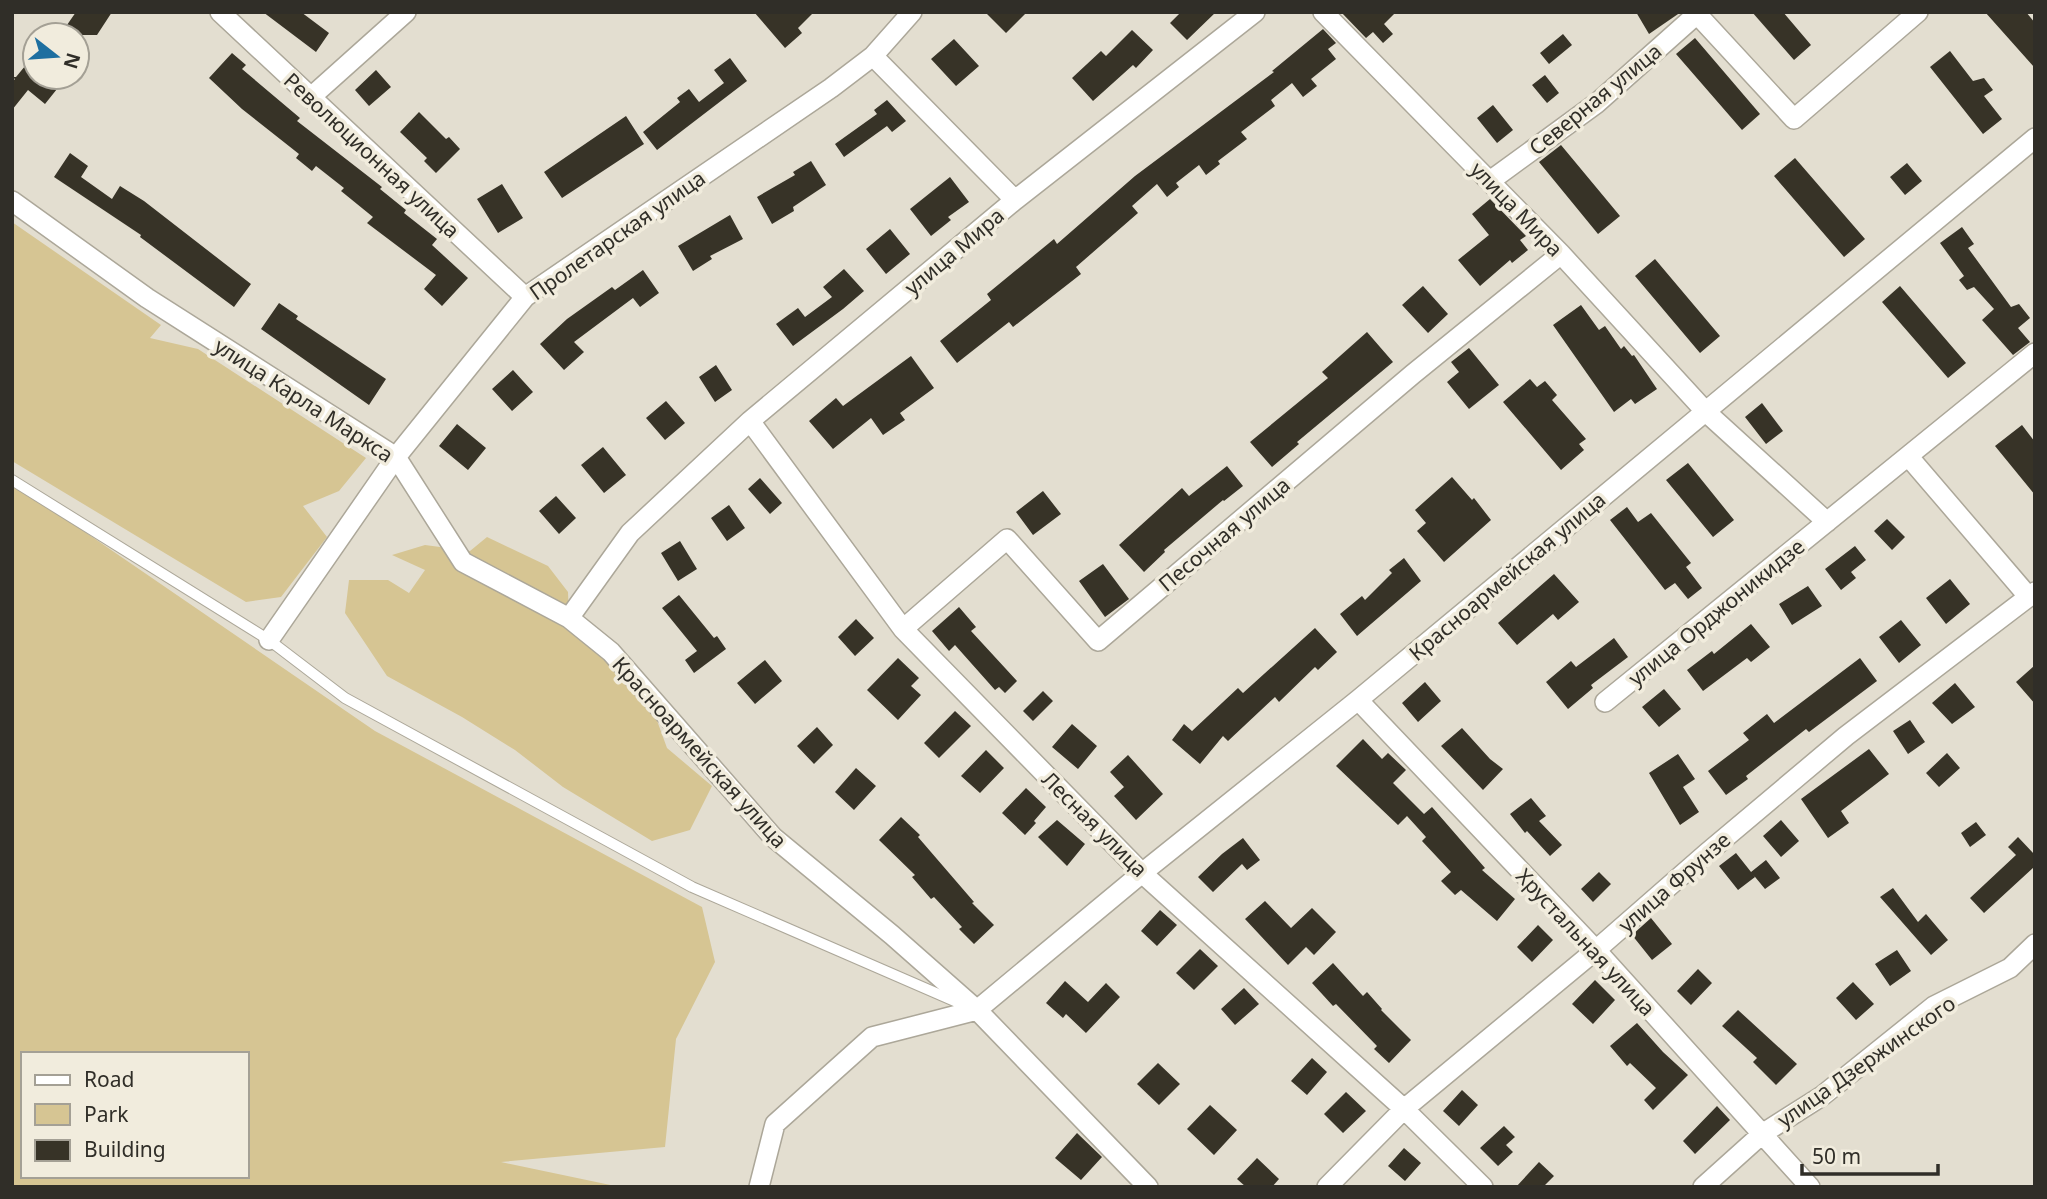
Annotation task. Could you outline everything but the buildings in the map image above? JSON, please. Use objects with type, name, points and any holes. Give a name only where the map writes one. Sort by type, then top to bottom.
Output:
[{"type":"street","name":"Революционная улица","points":[[220,12],[525,297]]},
{"type":"street","points":[[311,97],[406,12]]},
{"type":"street","name":"Пролетарская улица","points":[[269,640],[396,457],[525,297],[820,96],[873,56],[912,12]]},
{"type":"street","name":"улица Мира","points":[[569,618],[630,533],[750,421],[1015,200],[1255,12]]},
{"type":"street","name":"улица Мира","points":[[1323,12],[1561,254],[1706,412]]},
{"type":"street","points":[[1699,15],[1794,119],[1919,12]]},
{"type":"street","name":"Северная улица","points":[[1490,181],[1597,103],[1699,15]]},
{"type":"street","points":[[873,56],[1015,200]]},
{"type":"street","name":"Красноармейская улица","points":[[977,1010],[1142,873],[1358,700],[2035,138]]},
{"type":"street","name":"улица Карла Маркса","points":[[12,201],[147,299],[396,457],[463,562],[569,618]]},
{"type":"street","name":"Песочная улица","points":[[903,629],[1007,539],[1098,641],[1413,374],[1561,254]]},
{"type":"street","name":"улица Орджоникидзе","points":[[1605,702],[2035,353]]},
{"type":"street","name":"улица Орджоникидзе","points":[[1706,412],[1827,522]]},
{"type":"street","name":"Лесная улица","points":[[750,421],[903,629],[1142,873],[1404,1109],[1483,1187]]},
{"type":"street","points":[[1908,456],[2031,594]]},
{"type":"street","name":"улица Фрунзе","points":[[1327,1187],[1404,1109],[1596,950],[1707,853],[1846,736],[2031,594]]},
{"type":"street","name":"Красноармейская улица","points":[[569,618],[611,652],[773,836],[977,1010],[1148,1187]]},
{"type":"street","name":"Хрустальная улица","points":[[1358,700],[1596,950],[1810,1187]]},
{"type":"street","name":"улица Дзержинского","points":[[1703,1187],[1762,1134],[1822,1096],[1934,1006],[2010,968],[2035,944]]},
{"type":"street","points":[[758,1187],[775,1124],[872,1037],[977,1010]]},
{"type":"lane","points":[[12,480],[269,640],[345,698],[692,887],[977,1010]]},
{"type":"green space","points":[[12,222],[161,325],[150,338],[198,349],[366,458],[339,491],[303,506],[327,537],[281,597],[246,602],[12,461]]},
{"type":"green space","points":[[12,482],[375,731],[702,907],[715,962],[676,1039],[665,1147],[501,1162],[620,1187],[12,1187]]},
{"type":"green space","points":[[487,537],[548,566],[568,592],[569,618],[647,693],[667,748],[712,786],[690,830],[652,841],[563,787],[515,750],[462,717],[387,676],[345,613],[349,580],[388,580],[409,593],[425,570],[392,555],[425,545],[470,551]]}]
